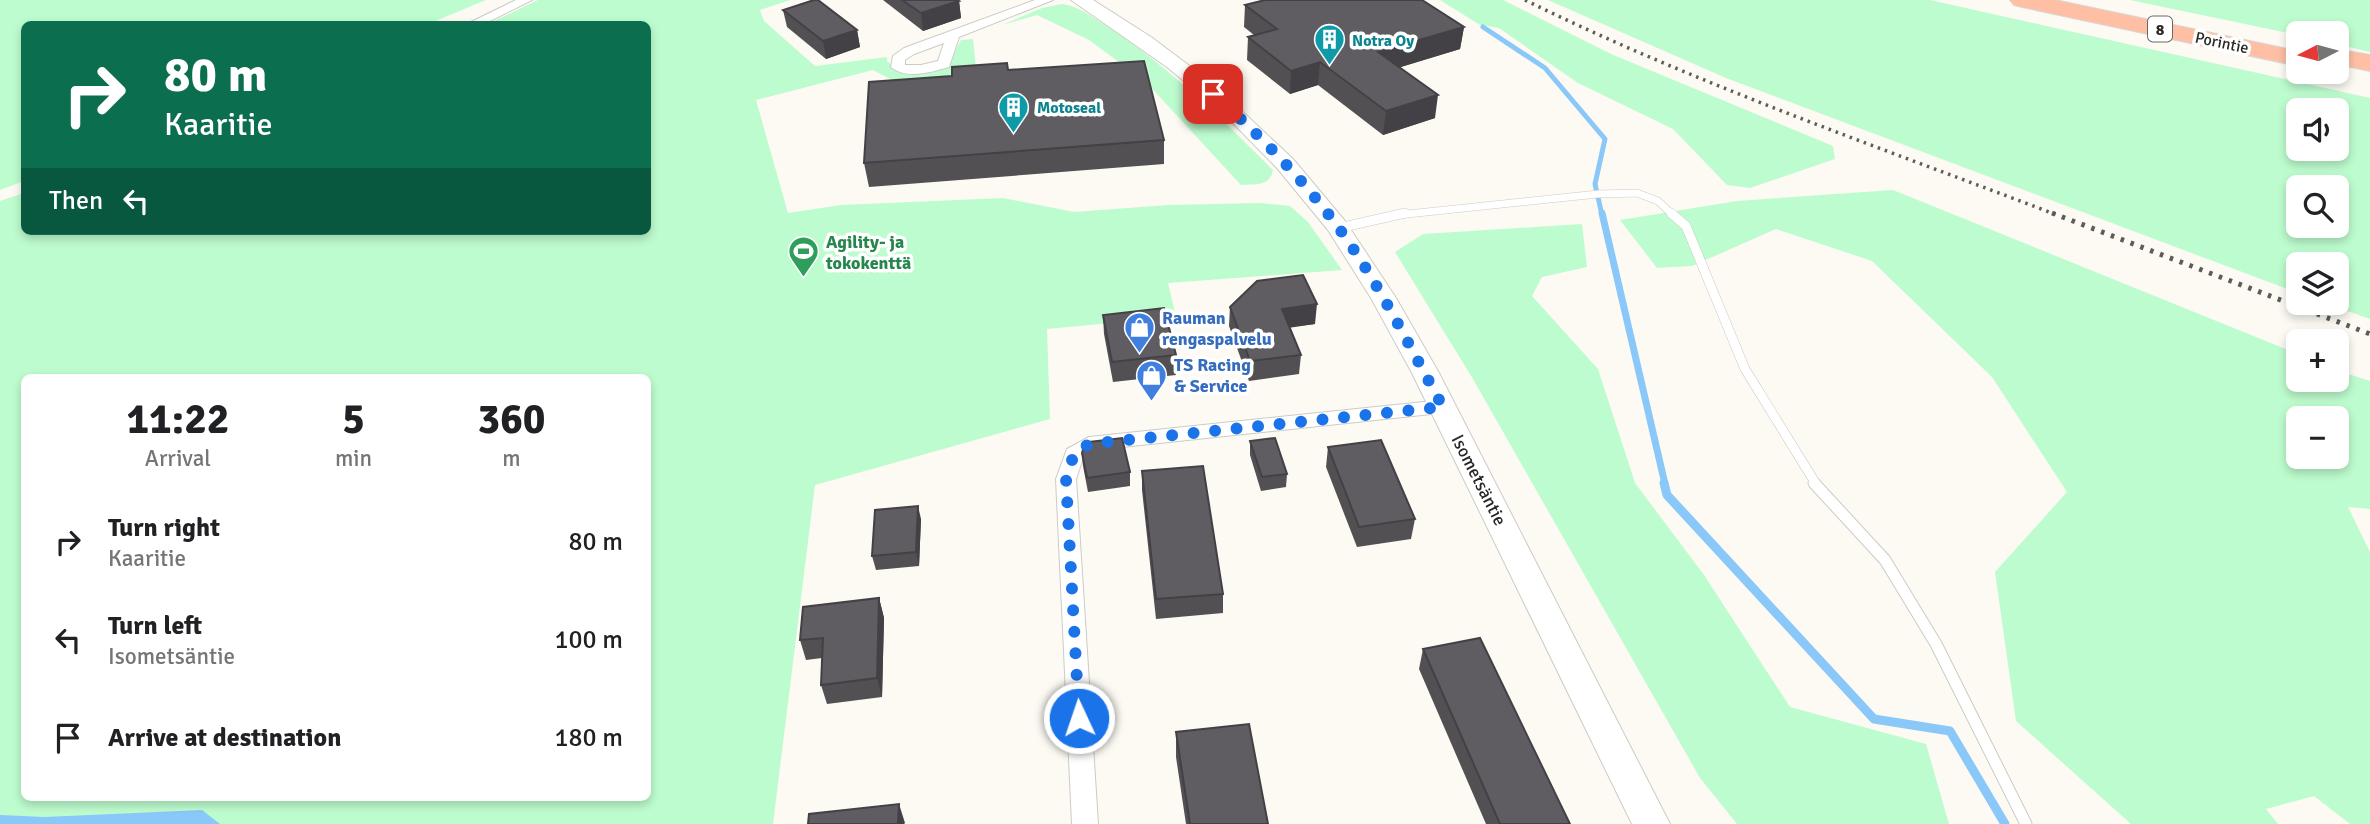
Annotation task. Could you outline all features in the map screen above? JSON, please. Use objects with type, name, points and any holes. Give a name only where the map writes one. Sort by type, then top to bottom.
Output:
[{"type":"highway","name":"Porintie","points":[[2022,0],[2286,56]]},
{"type":"highway","name":"Porintie","points":[[2070,0],[2286,45]]},
{"type":"highway","points":[[2349,59],[2370,63]]},
{"type":"highway","points":[[2349,70],[2370,74]]},
{"type":"main road","name":"Isometsäntie","points":[[1080,0],[1142,37],[1228,107],[1309,191],[1339,228],[1382,296],[1443,407],[1651,824]]},
{"type":"street","points":[[481,21],[527,0]]},
{"type":"street","points":[[953,36],[1047,0]]},
{"type":"street","points":[[1085,824],[1066,479],[1074,454],[1089,444],[1443,407]]},
{"type":"lane","points":[[1339,228],[1413,211],[1598,194],[1637,193],[1658,201],[1686,226],[1745,369],[1819,490],[1885,560],[1936,644],[2026,824]]},
{"type":"green space","points":[[0,0],[486,0],[435,21],[21,21],[21,182],[0,190]]},
{"type":"green space","points":[[538,0],[790,0],[760,10],[764,21],[815,66],[887,57],[887,61],[894,67],[909,74],[931,73],[947,66],[961,40],[973,39],[976,68],[907,88],[873,70],[756,100],[788,213],[841,205],[1003,198],[1074,212],[1168,205],[1260,203],[1290,206],[1308,222],[1342,270],[1168,283],[1176,317],[1047,329],[1050,419],[815,485],[773,824],[0,824],[0,201],[21,194],[21,235],[651,235],[651,21],[494,21]]},
{"type":"green space","points":[[1440,0],[1503,0],[1611,54],[1833,146],[1835,159],[1750,188],[1727,185],[1673,129],[1578,83],[1499,28],[1480,25]]},
{"type":"green space","points":[[1548,0],[1930,0],[2286,79],[2286,84],[2307,84],[2370,98],[2370,319],[2349,312],[2349,252],[2286,252],[2286,288],[1726,78]]},
{"type":"green space","points":[[2130,0],[2370,0],[2370,52],[2349,47],[2349,21],[2286,21],[2286,32]]},
{"type":"green space","points":[[1062,4],[1091,16],[1169,73],[1212,110],[1273,170],[1269,179],[1261,183],[1241,185],[1146,82],[1089,40],[1037,15],[1002,25],[1042,8]]},
{"type":"green space","points":[[1893,190],[2286,349],[2286,392],[2349,392],[2349,374],[2370,381],[2370,509],[2348,507],[2370,552],[2370,824],[2350,824],[2314,796],[2266,809],[2278,824],[2131,824],[2016,721],[1995,572],[2067,492],[1992,377],[1872,261],[1776,229],[1692,266],[1657,268],[1620,220],[1737,201]]},
{"type":"green space","points":[[1582,224],[1587,267],[1542,277],[1532,296],[1598,369],[1635,483],[1704,575],[1790,707],[1926,744],[1949,824],[1737,824],[1700,778],[1473,379],[1395,252],[1423,234]]},
{"type":"water","points":[[202,810],[220,824],[0,824],[0,815],[45,817]]},
{"type":"building","points":[[818,0],[857,30],[823,41],[783,10]]},
{"type":"building","points":[[902,0],[957,0],[959,1],[921,13]]},
{"type":"building","name":"Notra Oy","points":[[1265,0],[1422,0],[1464,27],[1378,52],[1438,95],[1386,111],[1320,62],[1291,71],[1248,37],[1277,29],[1245,5]]},
{"type":"building","name":"Motoseal","points":[[1144,61],[1164,140],[864,163],[869,82],[952,76],[952,67],[1007,63],[1008,70]]},
{"type":"building","points":[[1303,275],[1317,304],[1282,309],[1301,355],[1250,361],[1230,307],[1257,281]]},
{"type":"building","points":[[1164,308],[1176,355],[1112,362],[1103,315]]},
{"type":"building","points":[[1122,438],[1130,472],[1087,478],[1082,453],[1084,446],[1089,442]]},
{"type":"building","points":[[1275,438],[1287,474],[1262,477],[1250,441]]},
{"type":"building","points":[[1381,440],[1415,519],[1359,527],[1328,447]]},
{"type":"building","points":[[1203,466],[1223,594],[1156,599],[1142,471]]},
{"type":"building","points":[[918,506],[916,552],[872,556],[875,510]]},
{"type":"building","points":[[879,598],[877,678],[821,685],[823,638],[800,640],[803,607]]},
{"type":"building","points":[[1480,638],[1570,824],[1500,824],[1423,649]]},
{"type":"building","points":[[1249,724],[1268,824],[1190,824],[1176,732]]},
{"type":"building","points":[[899,804],[898,824],[808,824],[809,814]]},
{"type":"waterway","points":[[1483,27],[1545,68],[1605,139],[1595,184],[1602,215]]},
{"type":"waterway","points":[[1602,213],[1665,484]]},
{"type":"waterway","points":[[1664,483],[1667,495],[1874,719],[1950,731],[2005,824]]},
{"type":"railway","points":[[1525,0],[1722,87],[2057,215]]},
{"type":"railway","points":[[2052,213],[2370,334]]},
{"type":"place","name":"Notra Oy","points":[[1329,67]]},
{"type":"place","name":"Motoseal","points":[[1014,134]]},
{"type":"place","name":"Agility- ja tokokenttä","points":[[803,279]]},
{"type":"place","name":"Rauman rengaspalvelu","points":[[1139,355]]},
{"type":"place","name":"TS Racing & Service","points":[[1151,402]]},
{"type":"route","points":[[1079,718],[1066,479],[1074,454],[1089,444],[1443,407],[1382,296],[1339,228],[1258,134],[1213,94]]}]
